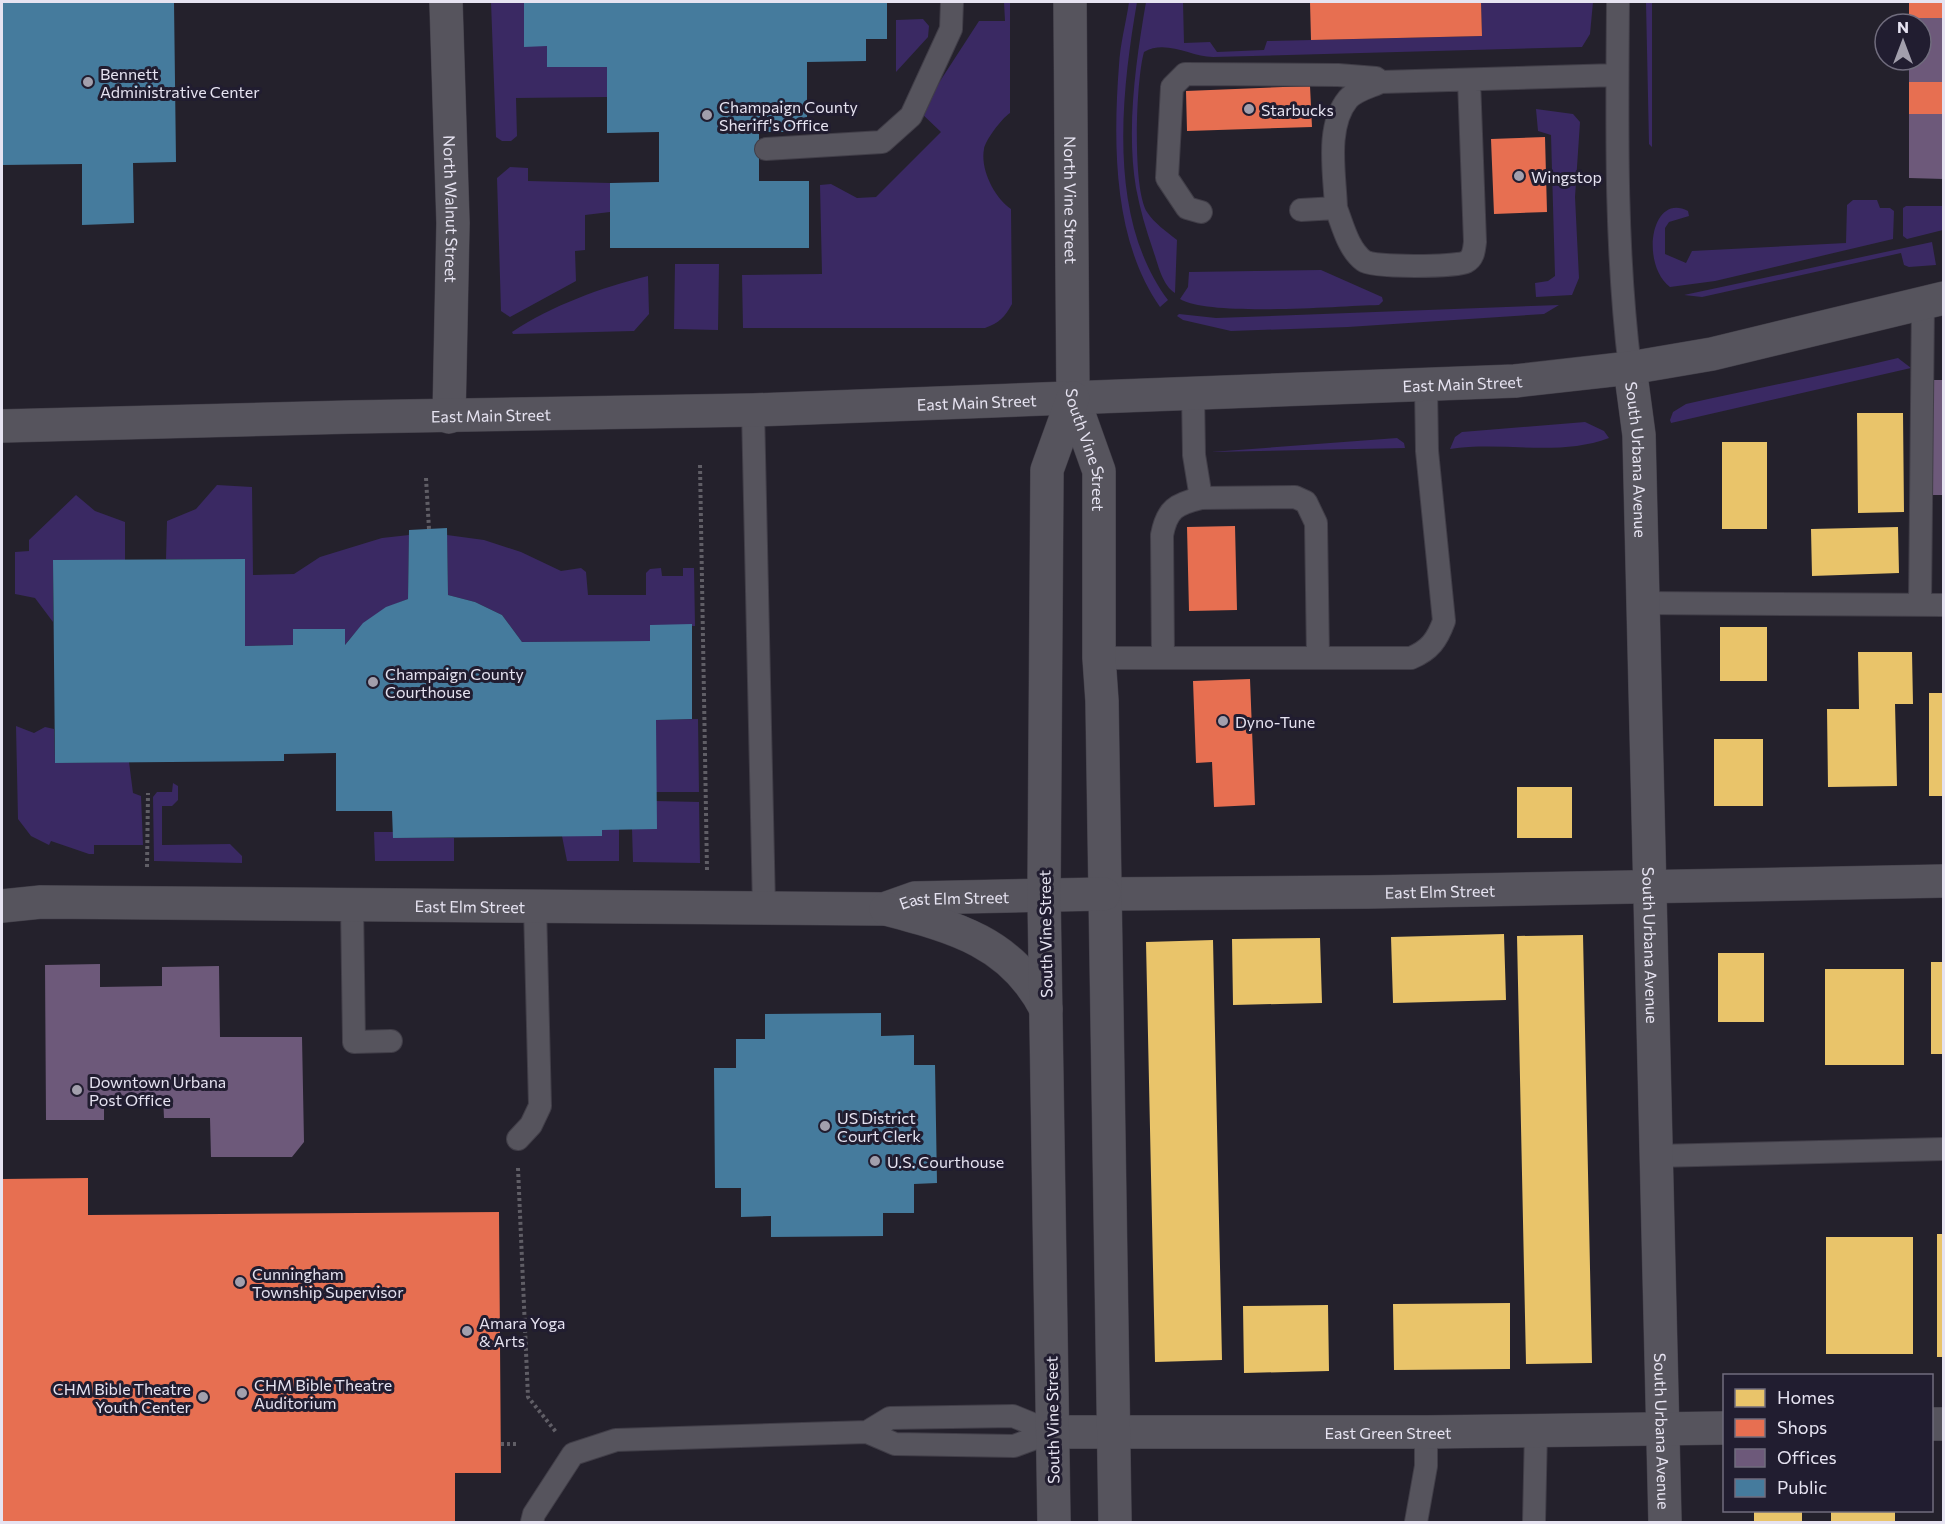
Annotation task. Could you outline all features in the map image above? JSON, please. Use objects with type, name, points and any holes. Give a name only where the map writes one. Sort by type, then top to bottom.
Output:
[{"type":"main road","name":"North Walnut Street","points":[[446,2],[453,223],[449,417]]},
{"type":"main road","name":"North Vine Street","points":[[1070,2],[1073,398]]},
{"type":"main road","name":"East Main Street","points":[[2,426],[753,410],[1426,386],[1570,376],[1630,368],[1712,354],[1933,301]]},
{"type":"main road","name":"South Urbana Avenue","points":[[1630,368],[1639,435],[1665,1522]]},
{"type":"main road","name":"South Vine Street","points":[[1073,398],[1099,471],[1099,658],[1102,701],[1115,1522]]},
{"type":"main road","name":"South Vine Street","points":[[1054,1522],[1044,895],[1047,470],[1073,398]]},
{"type":"main road","name":"East Elm Street","points":[[2,906],[41,902],[884,909],[915,898],[1650,888],[1944,881]]},
{"type":"main road","points":[[884,909],[951,928],[980,941],[1022,971],[1035,988],[1046,1009]]},
{"type":"main road","name":"East Green Street","points":[[1052,1432],[1426,1432],[1723,1428]]},
{"type":"lane","points":[[766,149],[882,142],[911,116],[951,29],[952,2]]},
{"type":"lane","points":[[1618,2],[1617,75],[1622,297],[1630,368]]},
{"type":"lane","points":[[1194,210],[1167,178],[1172,87],[1185,74],[1338,75],[1376,78],[1381,82]]},
{"type":"lane","points":[[1468,80],[1475,242],[1473,256],[1466,262],[1449,264],[1386,267],[1365,262],[1351,246],[1336,208],[1334,134],[1338,115],[1348,99],[1356,92],[1381,82],[1617,75]]},
{"type":"lane","points":[[1301,210],[1336,208]]},
{"type":"lane","points":[[1920,605],[1933,301]]},
{"type":"lane","points":[[1099,658],[1411,658],[1426,652],[1438,638],[1444,621],[1427,451],[1426,386]]},
{"type":"lane","points":[[1194,393],[1194,455],[1201,498]]},
{"type":"lane","points":[[753,410],[764,907]]},
{"type":"lane","points":[[1163,657],[1162,535],[1166,516],[1183,502],[1201,498],[1295,497],[1306,502],[1316,523],[1318,658]]},
{"type":"lane","points":[[1642,603],[1944,605]]},
{"type":"lane","points":[[352,905],[354,1042],[391,1041]]},
{"type":"lane","points":[[518,1139],[531,1125],[540,1106],[535,907]]},
{"type":"lane","points":[[1656,1156],[1944,1149]]},
{"type":"lane","points":[[532,1522],[534,1514],[573,1454],[616,1440],[867,1432],[890,1418],[1013,1416],[1052,1432]]},
{"type":"lane","points":[[1534,1522],[1536,1429]]},
{"type":"lane","points":[[1416,1522],[1426,1466],[1426,1432]]},
{"type":"path","points":[[700,465],[707,870]]},
{"type":"path","points":[[426,478],[429,529]]},
{"type":"path","points":[[147,867],[148,793]]},
{"type":"path","points":[[518,1139],[528,1398],[573,1454]]},
{"type":"path","points":[[501,1444],[516,1444]]},
{"type":"shaded area","points":[[491,2],[524,2],[524,46],[547,46],[547,67],[607,67],[607,97],[516,98],[517,136],[511,141],[502,141],[496,137]]},
{"type":"shaded area","points":[[1004,2],[1010,2],[1010,113],[990,136],[985,145],[983,157],[984,166],[994,191],[1011,209],[1012,304],[1004,316],[998,322],[985,328],[743,328],[742,275],[822,274],[820,185],[831,184],[857,198],[876,197],[941,132],[920,112],[979,21],[1005,21]]},
{"type":"shaded area","points":[[1129,2],[1137,2],[1131,38],[1124,116],[1127,195],[1135,232],[1148,268],[1168,300],[1160,307],[1144,281],[1133,252],[1120,190],[1117,159],[1117,95],[1121,49]]},
{"type":"shaded area","points":[[1146,2],[1183,2],[1184,43],[1210,42],[1217,52],[1264,50],[1267,41],[1482,36],[1481,2],[1593,2],[1590,34],[1582,47],[1213,57],[1161,47],[1144,52],[1137,109],[1139,181],[1147,212],[1157,224],[1177,240],[1175,293],[1164,280],[1150,242],[1143,219],[1133,165],[1132,119]]},
{"type":"shaded area","points":[[1646,2],[1652,2],[1652,147],[1649,144]]},
{"type":"shaded area","points":[[923,19],[929,26],[928,37],[896,72],[896,20]]},
{"type":"shaded area","points":[[1536,109],[1573,114],[1580,122],[1575,197],[1579,278],[1572,295],[1536,297],[1535,283],[1548,281],[1555,276],[1551,135],[1538,131]]},
{"type":"shaded area","points":[[510,167],[528,168],[528,181],[610,183],[610,212],[585,215],[585,250],[575,251],[576,281],[510,317],[501,311],[497,178]]},
{"type":"shaded area","points":[[1853,200],[1877,200],[1880,208],[1890,208],[1894,211],[1893,239],[1715,281],[1670,287],[1661,276],[1655,263],[1654,233],[1658,221],[1665,212],[1675,208],[1688,211],[1689,216],[1669,222],[1665,228],[1665,254],[1686,263],[1692,251],[1846,243],[1847,205]]},
{"type":"shaded area","points":[[1906,206],[1943,206],[1943,230],[1907,239],[1903,236],[1903,208]]},
{"type":"shaded area","points":[[1932,242],[1936,265],[1909,267],[1904,265],[1901,253],[1702,297],[1684,295]]},
{"type":"shaded area","points":[[675,264],[719,264],[718,330],[674,329]]},
{"type":"shaded area","points":[[1321,270],[1382,297],[1383,301],[1379,305],[1246,309],[1218,308],[1180,299],[1188,287],[1189,272]]},
{"type":"shaded area","points":[[648,276],[649,314],[634,331],[513,334],[512,332],[577,298]]},
{"type":"shaded area","points":[[1559,305],[1544,314],[1348,327],[1231,331],[1183,320],[1177,316],[1179,314],[1216,318]]},
{"type":"shaded area","points":[[1898,358],[1911,368],[1671,423],[1670,420],[1673,412],[1686,404]]},
{"type":"shaded area","points":[[1585,422],[1604,431],[1609,438],[1571,447],[1450,449],[1455,437],[1462,432]]},
{"type":"shaded area","points":[[1397,438],[1404,443],[1405,448],[1211,452]]},
{"type":"shaded area","points":[[217,485],[252,487],[253,575],[294,574],[320,557],[382,538],[409,535],[408,599],[373,617],[345,645],[345,629],[294,629],[293,645],[245,646],[245,559],[166,559],[167,521],[196,509]]},
{"type":"shaded area","points":[[76,495],[95,511],[125,522],[125,560],[53,561],[53,622],[35,598],[15,594],[15,552],[29,551],[29,540]]},
{"type":"shaded area","points":[[447,535],[484,540],[521,552],[561,571],[581,568],[586,572],[588,595],[646,595],[646,573],[650,569],[661,568],[662,576],[683,576],[683,568],[694,568],[695,626],[650,625],[650,641],[522,642],[502,615],[475,602],[448,595]]},
{"type":"shaded area","points":[[698,719],[699,792],[656,792],[656,720]]},
{"type":"shaded area","points":[[16,726],[34,733],[45,727],[54,729],[55,763],[129,762],[133,793],[141,796],[143,845],[94,845],[94,854],[89,854],[51,841],[49,845],[31,836],[18,819]]},
{"type":"shaded area","points":[[173,783],[178,786],[178,800],[172,806],[162,806],[162,845],[230,844],[242,856],[242,863],[154,861],[153,797],[157,792],[172,792]]},
{"type":"shaded area","points":[[656,801],[699,802],[700,863],[633,862],[632,829]]},
{"type":"shaded area","points":[[619,829],[619,861],[567,861],[562,836],[602,836],[602,830]]},
{"type":"shaded area","points":[[374,832],[393,832],[393,838],[454,838],[454,861],[375,861]]},
{"type":"building: Homes","points":[[1857,413],[1903,413],[1904,512],[1858,513]]},
{"type":"building: Homes","points":[[1722,442],[1767,442],[1767,529],[1722,529]]},
{"type":"building: Homes","points":[[1898,527],[1899,573],[1812,576],[1811,529]]},
{"type":"building: Homes","points":[[1720,627],[1767,627],[1767,681],[1720,681]]},
{"type":"building: Homes","points":[[1858,652],[1912,652],[1913,704],[1895,704],[1897,786],[1828,787],[1827,709],[1859,709]]},
{"type":"building: Homes","points":[[1929,693],[1944,693],[1944,796],[1929,796]]},
{"type":"building: Homes","points":[[1714,739],[1763,739],[1763,806],[1714,806]]},
{"type":"building: Homes","points":[[1517,787],[1572,787],[1572,838],[1517,838]]},
{"type":"building: Homes","points":[[1504,934],[1506,1000],[1393,1003],[1391,937]]},
{"type":"building: Homes","points":[[1583,935],[1592,1363],[1526,1364],[1517,936]]},
{"type":"building: Homes","points":[[1320,938],[1322,1003],[1233,1005],[1232,939]]},
{"type":"building: Homes","points":[[1213,940],[1222,1360],[1155,1362],[1146,942]]},
{"type":"building: Homes","points":[[1718,953],[1764,953],[1764,1022],[1718,1022]]},
{"type":"building: Homes","points":[[1931,962],[1944,962],[1944,1054],[1931,1054]]},
{"type":"building: Homes","points":[[1825,969],[1904,969],[1904,1065],[1825,1065]]},
{"type":"building: Homes","points":[[1937,1234],[1944,1234],[1944,1357],[1937,1357]]},
{"type":"building: Homes","points":[[1826,1237],[1913,1237],[1913,1354],[1826,1354]]},
{"type":"building: Homes","points":[[1510,1303],[1510,1369],[1394,1370],[1393,1304]]},
{"type":"building: Homes","points":[[1328,1305],[1329,1371],[1244,1373],[1243,1306]]},
{"type":"building: Homes","points":[[1754,1512],[1802,1512],[1802,1522],[1754,1522]]},
{"type":"building: Homes","points":[[1831,1512],[1895,1512],[1895,1522],[1831,1522]]},
{"type":"building: Shops","points":[[1310,2],[1481,2],[1482,36],[1311,40]]},
{"type":"building: Shops","points":[[1909,2],[1944,2],[1944,18],[1933,18],[1933,12],[1909,12]]},
{"type":"building: Shops","points":[[1909,82],[1944,82],[1944,114],[1909,114]]},
{"type":"building: Shops","name":"Starbucks","points":[[1310,86],[1312,127],[1187,131],[1186,91]]},
{"type":"building: Shops","name":"Wingstop","points":[[1545,137],[1547,212],[1494,214],[1491,139]]},
{"type":"building: Shops","points":[[1235,526],[1237,610],[1189,611],[1187,527]]},
{"type":"building: Shops","name":"Dyno-Tune","points":[[1250,679],[1255,805],[1214,807],[1212,762],[1196,763],[1193,681]]},
{"type":"building: Shops","points":[[88,1178],[88,1215],[499,1212],[501,1473],[455,1473],[455,1522],[2,1522],[2,1179]]},
{"type":"building: Offices","points":[[1933,18],[1944,18],[1944,82],[1909,82],[1909,72],[1933,72]]},
{"type":"building: Offices","points":[[1909,114],[1944,114],[1944,179],[1909,178]]},
{"type":"building: Offices","points":[[1930,380],[1944,380],[1944,495],[1929,495]]},
{"type":"building: Offices","points":[[100,964],[100,987],[162,986],[162,967],[219,966],[220,1037],[302,1037],[304,1142],[292,1157],[211,1157],[210,1118],[164,1118],[163,1096],[104,1097],[104,1120],[46,1120],[45,965]]},
{"type":"building: Public","name":"Bennett Administrative Center","points":[[2,2],[174,2],[176,162],[133,163],[134,223],[82,225],[82,164],[2,165]]},
{"type":"building: Public","name":"Champaign County Sheriff's Office","points":[[524,2],[887,2],[887,39],[866,39],[866,61],[807,62],[807,132],[759,132],[759,181],[809,181],[809,248],[610,248],[610,183],[659,182],[659,132],[607,133],[607,67],[547,67],[547,46],[524,47]]},
{"type":"building: Public","name":"Champaign County Courthouse","points":[[447,528],[448,595],[475,602],[502,615],[522,642],[650,641],[650,625],[692,624],[692,719],[656,720],[657,829],[602,830],[602,836],[393,838],[392,811],[336,811],[336,753],[284,754],[284,761],[55,763],[53,560],[245,559],[245,646],[293,645],[293,629],[345,629],[345,645],[363,623],[386,607],[408,599],[409,530]]},
{"type":"building: Public","name":"US District Court Clerk","points":[[881,1013],[881,1036],[914,1035],[914,1065],[935,1065],[937,1183],[914,1184],[914,1213],[883,1213],[883,1236],[771,1237],[771,1216],[741,1217],[741,1188],[715,1188],[714,1068],[736,1068],[736,1039],[765,1039],[765,1014]]},
{"type":"place","name":"Bennett Administrative Center","points":[[88,82]]},
{"type":"place","name":"Starbucks","points":[[1249,109]]},
{"type":"place","name":"Champaign County Sheriff's Office","points":[[707,115]]},
{"type":"place","name":"Wingstop","points":[[1519,176]]},
{"type":"place","name":"Champaign County Courthouse","points":[[373,682]]},
{"type":"place","name":"Dyno-Tune","points":[[1223,721]]},
{"type":"place","name":"Downtown Urbana Post Office","points":[[77,1090]]},
{"type":"place","name":"US District Court Clerk","points":[[825,1126]]},
{"type":"place","name":"U.S. Courthouse","points":[[875,1161]]},
{"type":"place","name":"Cunningham Township Supervisor","points":[[240,1282]]},
{"type":"place","name":"Amara Yoga & Arts","points":[[467,1331]]},
{"type":"place","name":"CHM Bible Theatre Auditorium","points":[[242,1393]]},
{"type":"place","name":"CHM Bible Theatre Youth Center","points":[[203,1397]]}]
